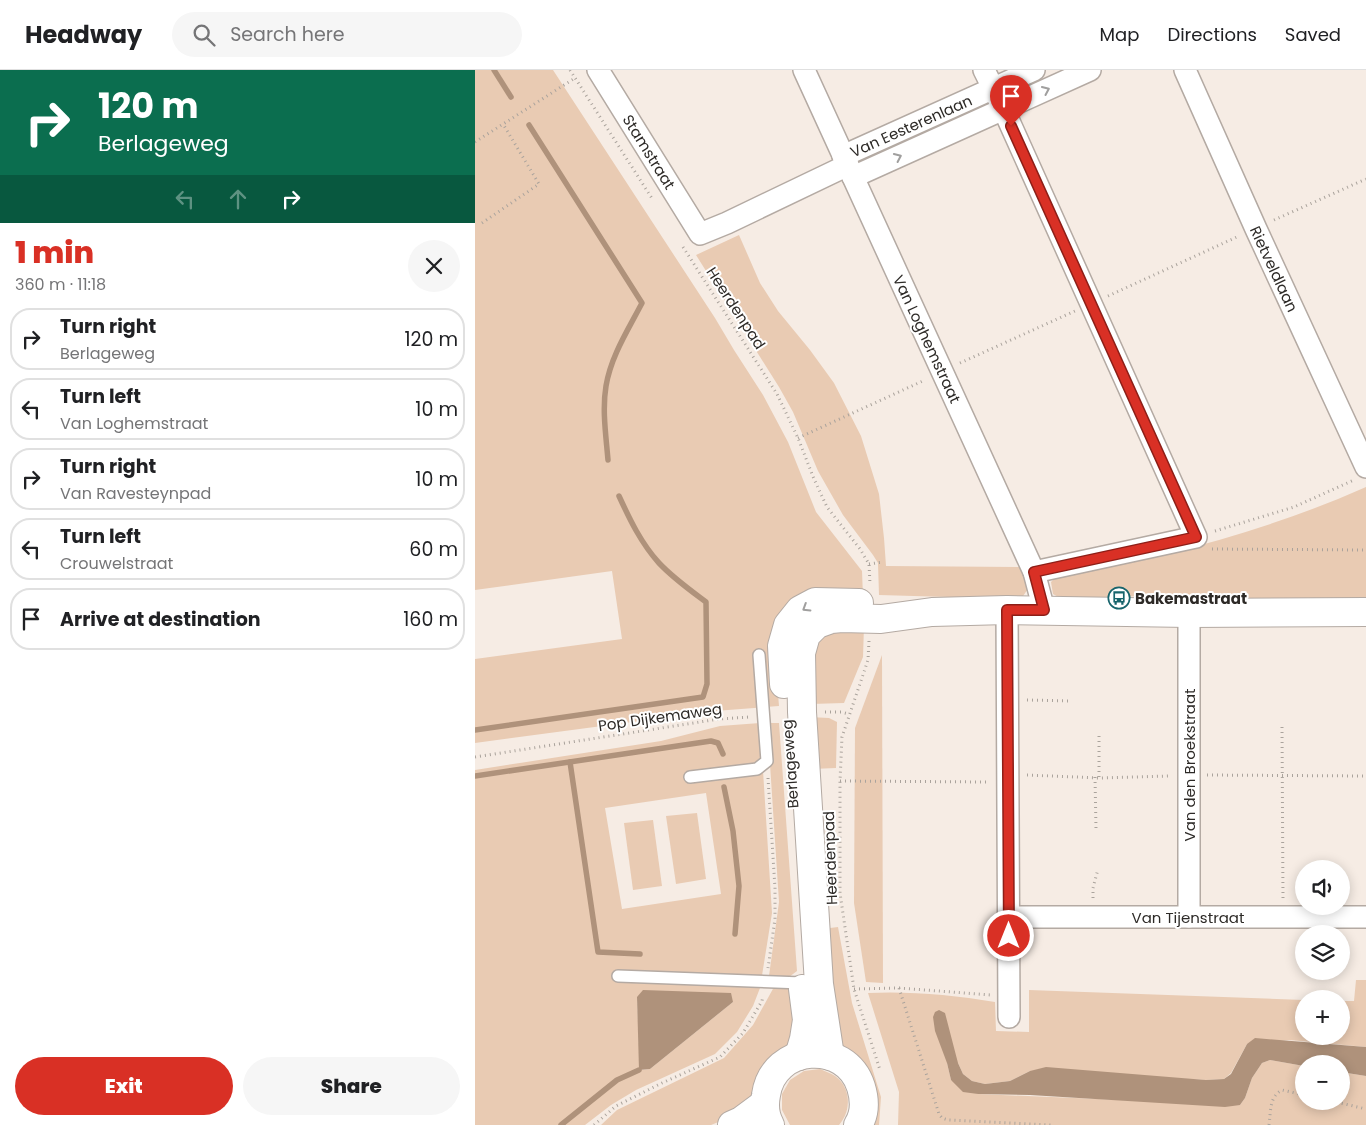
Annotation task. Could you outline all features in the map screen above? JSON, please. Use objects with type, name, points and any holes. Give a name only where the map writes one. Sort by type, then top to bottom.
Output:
[{"type":"main road","name":"Berlageweg","points":[[799,1056],[807,1020],[802,983],[800,919],[782,646],[788,625],[800,610],[815,602],[882,604],[932,612]]},
{"type":"main road","name":"Berlageweg","points":[[830,1056],[819,984],[802,712],[801,654],[806,635],[817,624],[831,619],[842,618],[881,619],[932,612],[1007,610],[1189,613],[1366,612]]},
{"type":"main road","points":[[732,1125],[767,1115],[767,1088],[774,1074],[785,1063],[799,1056],[815,1053],[830,1056],[842,1062],[852,1071],[859,1082],[864,1108],[859,1125]]},
{"type":"street","name":"Stamstraat","points":[[598,70],[700,234]]},
{"type":"street","name":"Van Loghemstraat","points":[[804,70],[1034,572],[1044,610]]},
{"type":"street","name":"Van Eesterenlaan","points":[[848,166],[989,80],[1034,70]]},
{"type":"street","name":"Van Eesterenlaan","points":[[700,234],[727,224],[848,166],[1003,108],[1090,70]]},
{"type":"street","name":"Rietveldlaan","points":[[1185,70],[1260,237],[1361,473]]},
{"type":"street","points":[[989,80],[1003,108],[1190,538],[1034,572]]},
{"type":"street","points":[[1007,610],[1009,1017]]},
{"type":"street","name":"Van den Broekstraat","points":[[1189,613],[1189,917]]},
{"type":"street","name":"Van Tijenstraat","points":[[1009,917],[1366,917]]},
{"type":"lane","points":[[690,778],[757,769],[767,761],[759,655]]},
{"type":"lane","points":[[618,976],[802,983]]},
{"type":"path","points":[[570,70],[656,204]]},
{"type":"path","points":[[475,142],[575,78]]},
{"type":"path","points":[[482,223],[539,184],[503,124]]},
{"type":"path","name":"Heerdenpad","points":[[683,246],[777,394],[827,507],[860,549],[869,564],[883,562]]},
{"type":"path","points":[[1361,473],[1294,507],[1190,538],[1191,549],[1366,550]]},
{"type":"path","name":"Heerdenpad","points":[[870,619],[868,660],[842,737],[840,893],[854,989],[882,1079]]},
{"type":"path","points":[[1008,700],[1071,701]]},
{"type":"path","points":[[802,712],[841,712],[849,714]]},
{"type":"path","name":"Pop Dijkemaweg","points":[[475,757],[719,719],[764,716]]},
{"type":"path","points":[[1282,727],[1283,917]]},
{"type":"path","points":[[1096,829],[1099,736]]},
{"type":"path","points":[[840,781],[1009,782]]},
{"type":"path","points":[[1093,916],[1093,888],[1098,869]]},
{"type":"path","points":[[854,989],[899,988],[1009,996]]},
{"type":"path","points":[[899,988],[939,1114],[942,1118],[948,1120],[1051,1125]]},
{"type":"path","points":[[1269,1125],[1275,1093],[1282,1090],[1295,1093]]},
{"type":"path","points":[[1350,1105],[1366,1109]]},
{"type":"shaded area","points":[[475,70],[553,70],[763,395],[788,442],[816,512],[862,571],[863,597],[775,658],[779,706],[715,711],[475,743],[475,659],[622,639],[612,571],[475,590]]},
{"type":"shaded area","points":[[739,235],[760,283],[778,311],[834,383],[861,436],[879,494],[886,566],[1020,567],[1030,586],[1021,599],[879,595],[878,563],[843,515],[818,471],[793,412],[779,387],[696,255]]},
{"type":"shaded area","points":[[1366,487],[1366,602],[1173,601],[1173,597],[1110,596],[1109,598],[1062,599],[1053,594],[1051,582],[1057,576],[1175,552],[1253,530],[1329,503]]},
{"type":"shaded area","points":[[864,626],[863,657],[844,703],[811,704],[812,645],[826,631]]},
{"type":"shaded area","points":[[882,655],[883,983],[866,982],[854,903],[855,728]]},
{"type":"shaded area","points":[[809,717],[829,718],[837,722],[836,768],[812,769]]},
{"type":"shaded area","points":[[760,723],[772,913],[760,988],[753,1006],[737,1032],[715,1054],[636,1090],[611,1105],[585,1125],[475,1125],[475,770],[661,741],[720,726]],"holes":[[[706,793],[721,894],[622,909],[605,808]],[[637,997],[733,1002],[650,1069],[640,1070]]]},
{"type":"shaded area","points":[[771,723],[779,723],[797,971],[789,977],[769,976],[779,902],[770,764],[773,752]]},
{"type":"shaded area","points":[[697,813],[706,879],[676,884],[666,816]]},
{"type":"shaded area","points":[[653,820],[662,886],[633,890],[624,823]]},
{"type":"shaded area","points":[[838,927],[852,1003],[881,1097],[879,1125],[869,1125],[847,1053],[832,1032],[825,966],[830,928]]},
{"type":"shaded area","points":[[1356,980],[1366,980],[1366,1047],[1344,1045],[1350,1045],[1350,1001],[1354,1001]]},
{"type":"shaded area","points":[[787,986],[798,991],[792,1044],[755,1099],[738,1114],[711,1125],[601,1125],[617,1110],[724,1058],[753,1025],[774,987]]},
{"type":"shaded area","points":[[643,990],[731,993],[733,1002],[650,1069],[639,1070],[637,997]]},
{"type":"shaded area","points":[[1029,990],[1295,1000],[1295,1041],[1247,1044],[1231,1073],[1224,1079],[1206,1080],[1030,1071],[1010,1081],[985,1084],[972,1081],[963,1074],[958,1063],[947,1063],[951,1080],[978,1094],[1240,1105],[1245,1098],[1252,1078],[1262,1063],[1270,1060],[1295,1064],[1295,1110],[1350,1110],[1350,1073],[1366,1076],[1366,1125],[898,1125],[899,1092],[868,993],[931,994],[995,1002],[996,1031],[1029,1032]]},
{"type":"shaded area","points":[[939,1010],[945,1013],[958,1063],[963,1074],[972,1081],[985,1084],[1010,1081],[1030,1071],[1046,1067],[1206,1080],[1224,1079],[1231,1074],[1247,1044],[1255,1038],[1295,1041],[1295,1045],[1366,1047],[1366,1076],[1350,1073],[1350,1055],[1295,1055],[1295,1064],[1270,1060],[1262,1063],[1252,1078],[1245,1098],[1240,1105],[1225,1107],[963,1092],[951,1080],[935,1031],[933,1017],[935,1012]]},
{"type":"shaded area","points":[[820,1069],[835,1076],[844,1086],[847,1093],[848,1106],[843,1119],[839,1125],[790,1125],[782,1110],[782,1094],[790,1080],[804,1071]]},
{"type":"waterway","points":[[494,70],[511,97]]},
{"type":"waterway","points":[[529,125],[642,303],[616,354],[608,375],[604,414],[608,460]]},
{"type":"waterway","points":[[475,730],[703,697],[707,684],[706,602],[659,563],[636,531],[619,496]]},
{"type":"waterway","points":[[475,776],[711,741],[718,743],[723,754]]},
{"type":"waterway","points":[[570,762],[598,952],[640,954]]},
{"type":"waterway","points":[[724,787],[733,831],[739,886],[735,934]]},
{"type":"waterway","points":[[561,1125],[617,1080],[639,1070]]},
{"type":"place","name":"Bakemastraat","points":[[1119,598]]},
{"type":"route","points":[[1009,936],[1007,610],[1044,610],[1034,572],[1196,537],[1011,126]]}]
